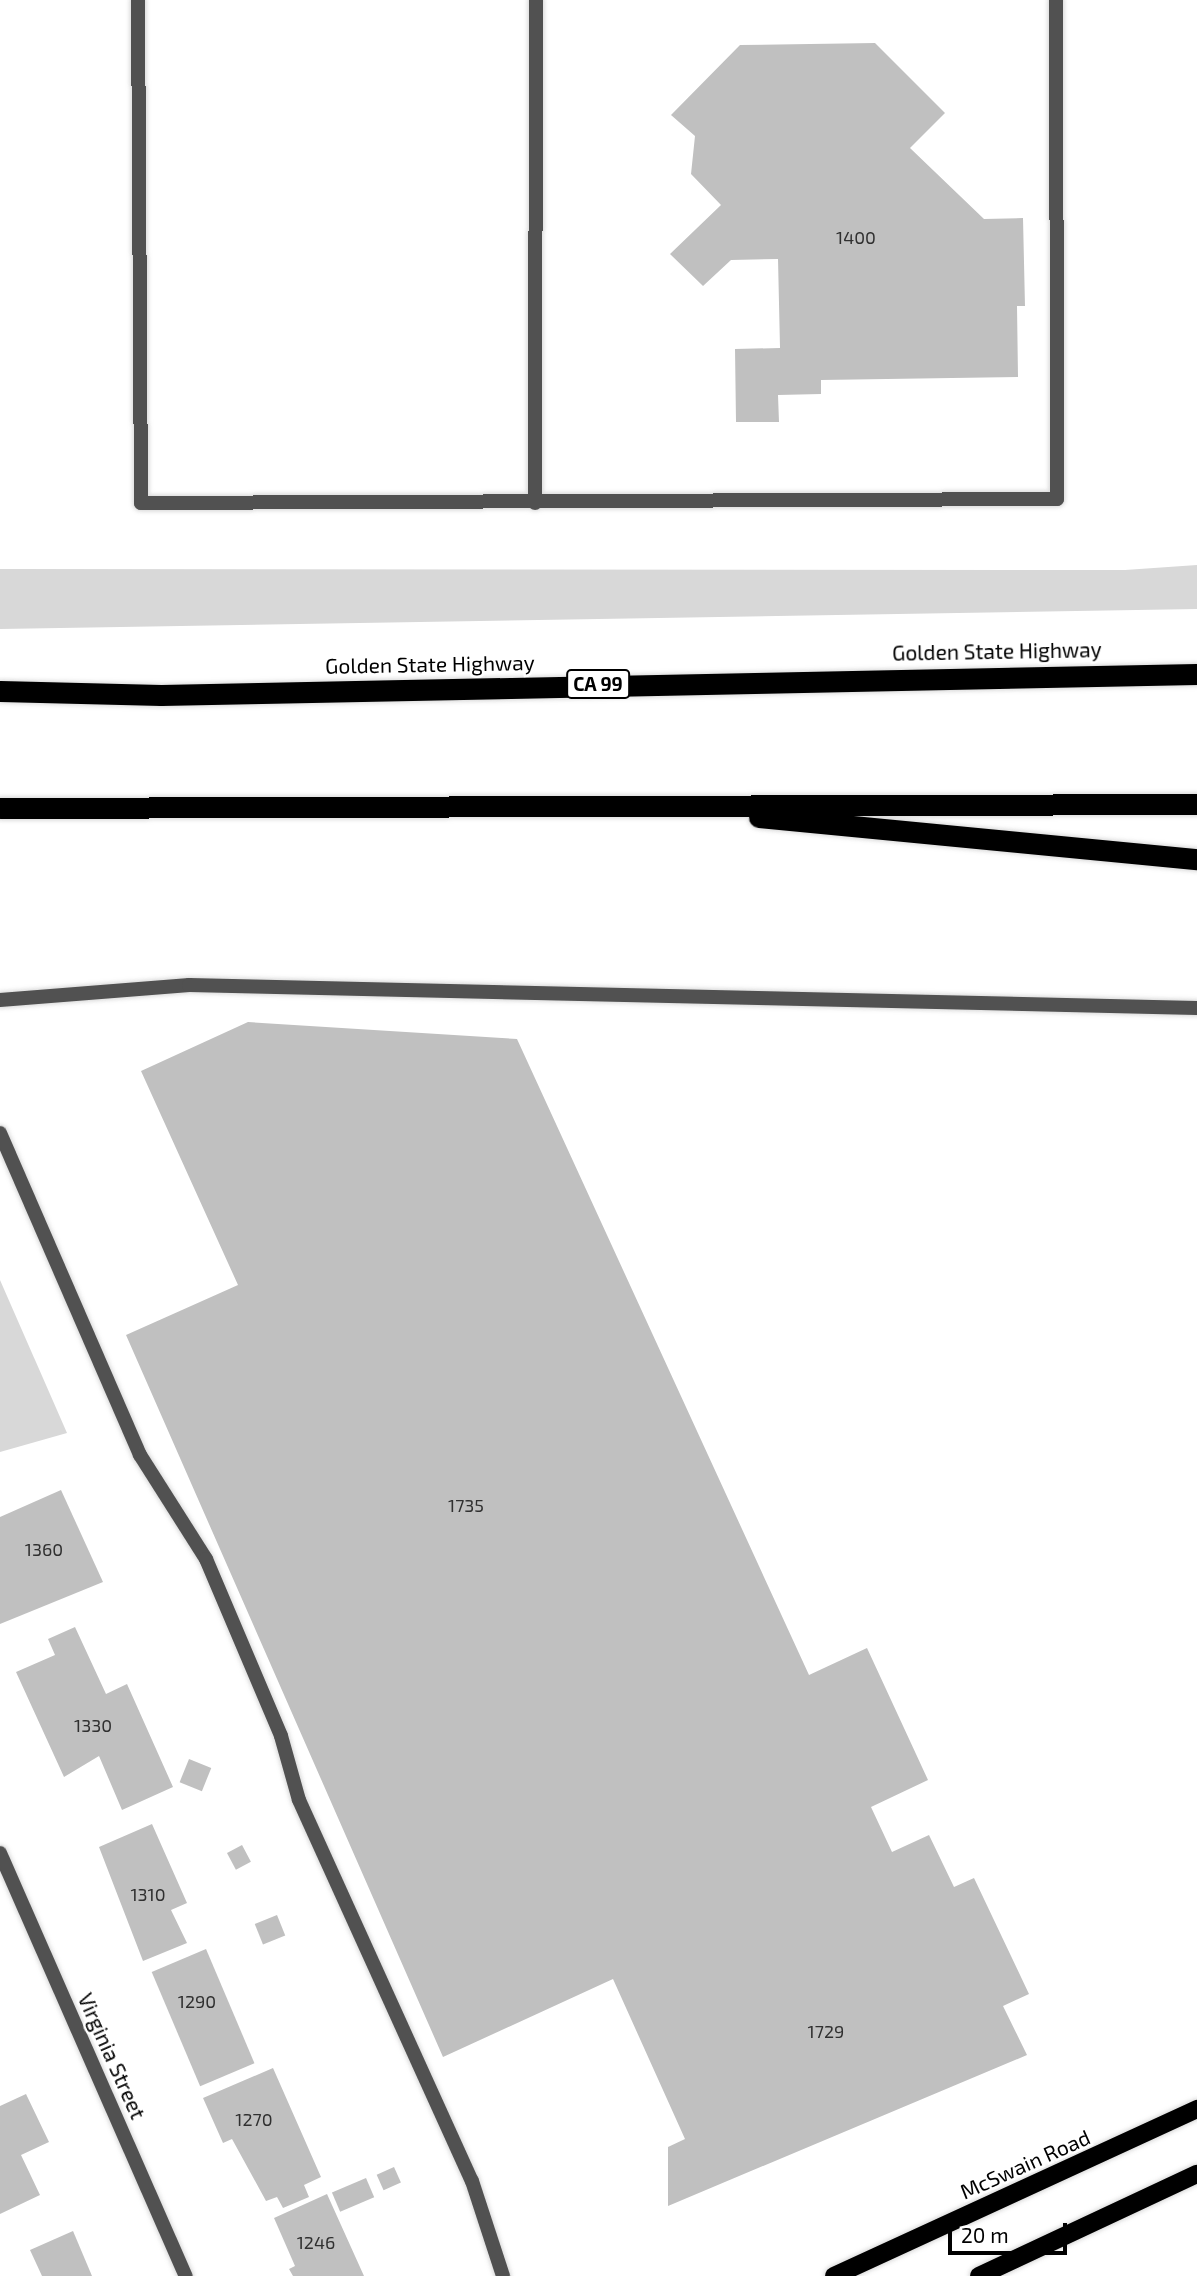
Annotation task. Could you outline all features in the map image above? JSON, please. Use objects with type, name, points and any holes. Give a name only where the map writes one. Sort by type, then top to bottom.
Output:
[{"type":"highway","points":[[965,675],[1197,662]]},
{"type":"highway","name":"Golden State Highway","points":[[0,691],[161,695],[965,675],[1197,674]]},
{"type":"highway","points":[[0,808],[1197,804]]},
{"type":"highway","points":[[645,806],[1197,859]]},
{"type":"main road","name":"McSwain Road","points":[[834,2276],[1197,2109]]},
{"type":"main road","points":[[979,2276],[1197,2174]]},
{"type":"street","points":[[138,0],[141,503],[1058,499],[1056,0]]},
{"type":"street","points":[[535,503],[536,0]]},
{"type":"street","points":[[0,1000],[189,985],[1197,1007]]},
{"type":"street","points":[[0,1133],[140,1455],[206,1559],[281,1737],[299,1800],[472,2181],[503,2276]]},
{"type":"street","name":"Virginia Street","points":[[0,1853],[186,2276]]},
{"type":"shaded area","points":[[1197,565],[1197,609],[0,629],[0,569],[1125,570]]},
{"type":"shaded area","points":[[0,1280],[67,1433],[0,1452]]},
{"type":"building","points":[[875,43],[945,113],[910,148],[984,219],[1023,218],[1025,306],[1017,306],[1018,377],[821,380],[821,394],[778,395],[779,422],[736,422],[735,349],[780,348],[778,259],[731,260],[703,286],[670,254],[721,205],[691,174],[695,136],[671,115],[740,45]]},
{"type":"building","points":[[248,1022],[517,1039],[809,1675],[867,1648],[928,1780],[871,1807],[892,1852],[929,1835],[954,1887],[974,1878],[1029,1994],[1003,2006],[1027,2055],[668,2206],[668,2147],[685,2139],[613,1979],[443,2057],[126,1335],[238,1285],[141,1071]]},
{"type":"building","points":[[61,1490],[103,1582],[0,1624],[0,1517]]},
{"type":"building","points":[[75,1627],[106,1694],[127,1684],[173,1787],[122,1810],[99,1756],[64,1777],[16,1672],[55,1655],[48,1639]]},
{"type":"building","points":[[189,1759],[211,1768],[202,1791],[180,1782]]},
{"type":"building","points":[[152,1824],[187,1903],[171,1910],[187,1943],[143,1961],[99,1847]]},
{"type":"building","points":[[242,1845],[251,1862],[236,1870],[227,1853]]},
{"type":"building","points":[[277,1915],[285,1935],[263,1944],[255,1924]]},
{"type":"building","points":[[206,1949],[254,2063],[200,2086],[152,1972]]},
{"type":"building","points":[[273,2068],[321,2177],[304,2185],[309,2197],[283,2208],[277,2197],[266,2201],[232,2139],[223,2143],[203,2098]]},
{"type":"building","points":[[26,2094],[49,2142],[21,2155],[40,2195],[0,2214],[0,2106]]},
{"type":"building","points":[[394,2167],[401,2183],[384,2190],[377,2175]]},
{"type":"building","points":[[366,2178],[374,2197],[340,2212],[332,2192]]},
{"type":"building","points":[[327,2194],[364,2276],[293,2276],[289,2269],[295,2266],[274,2218]]},
{"type":"building","points":[[73,2231],[92,2276],[42,2276],[30,2250]]}]
